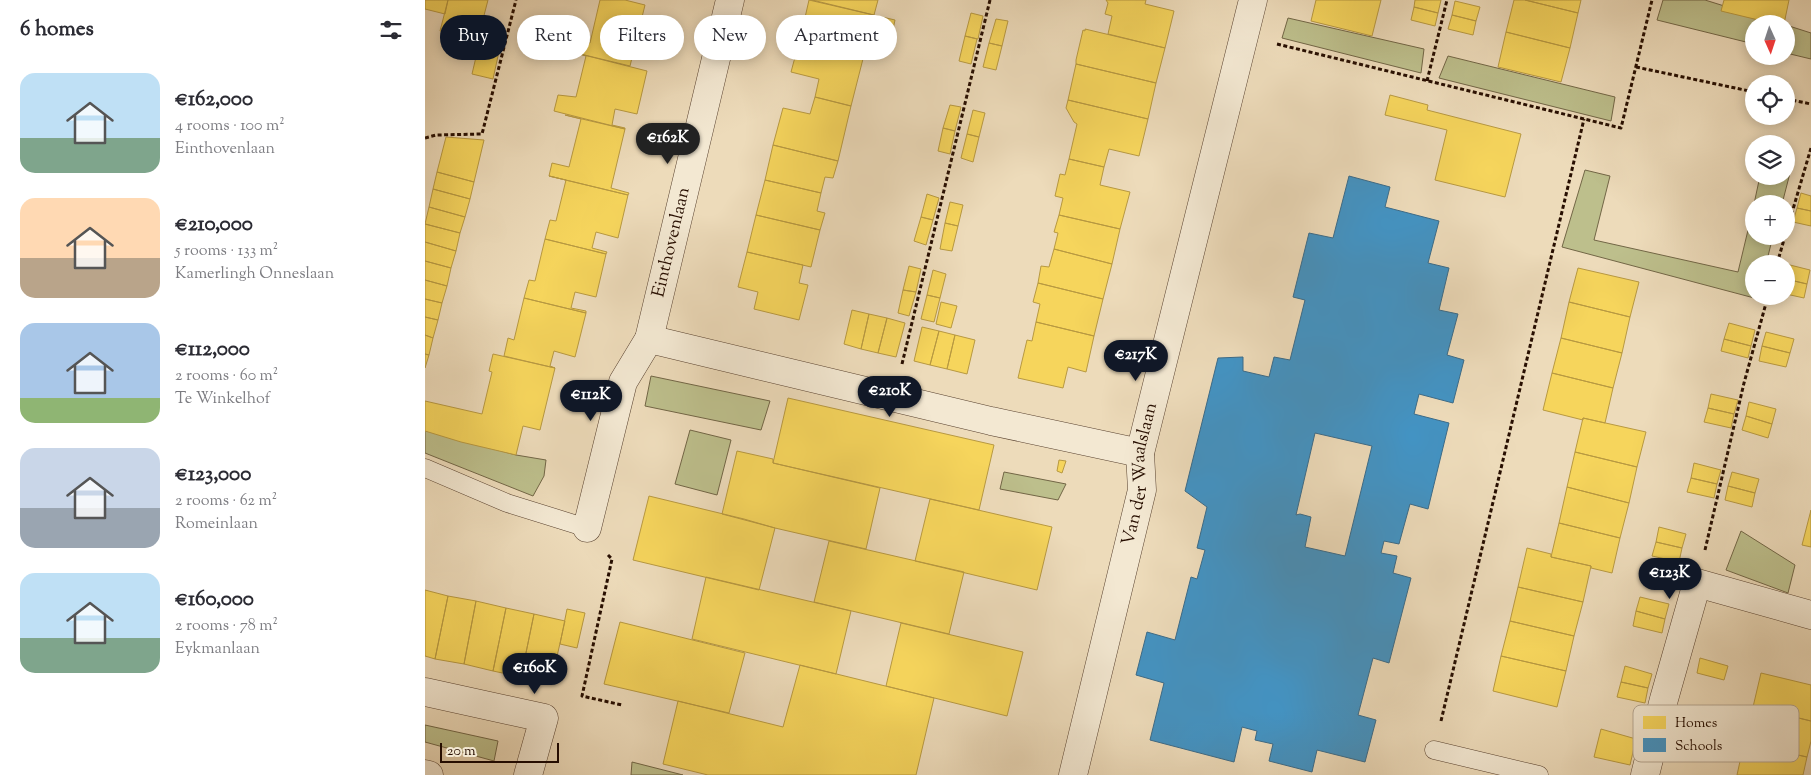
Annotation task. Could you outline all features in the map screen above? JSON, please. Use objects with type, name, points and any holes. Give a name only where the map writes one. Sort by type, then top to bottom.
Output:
[{"type":"street","name":"Einthovenlaan","points":[[587,528],[623,382],[649,339],[729,0]]},
{"type":"street","name":"Van der Waalslaan","points":[[1073,775],[1142,490],[1140,453],[1253,0]]},
{"type":"street","points":[[649,339],[991,421],[1140,453]]},
{"type":"street","points":[[1662,705],[1697,583],[1811,615]]},
{"type":"street","points":[[425,692],[544,718],[527,775]]},
{"type":"street","points":[[1645,775],[1648,762]]},
{"type":"street","points":[[425,774],[429,775]]},
{"type":"lane","points":[[425,468],[507,503],[587,528]]},
{"type":"lane","points":[[1434,750],[1539,775]]},
{"type":"path","points":[[425,138],[436,135],[482,134],[516,0]]},
{"type":"path","points":[[894,397],[991,0]]},
{"type":"path","points":[[1427,81],[1447,0]]},
{"type":"path","points":[[1244,36],[1621,128],[1653,0]]},
{"type":"path","points":[[1636,67],[1745,90]]},
{"type":"path","points":[[1795,101],[1811,104]]},
{"type":"path","points":[[1434,750],[1584,119]]},
{"type":"path","points":[[1795,202],[1811,148]]},
{"type":"path","points":[[1697,583],[1744,383],[1766,305]]},
{"type":"path","points":[[587,528],[612,559],[582,696],[622,705]]},
{"type":"green space","points":[[1663,0],[1705,0],[1753,15],[1745,15],[1745,42],[1657,20]]},
{"type":"green space","points":[[1288,18],[1424,49],[1421,73],[1282,38]]},
{"type":"green space","points":[[1795,28],[1811,33],[1811,59],[1795,55]]},
{"type":"green space","points":[[1448,56],[1615,97],[1611,121],[1439,78]]},
{"type":"green space","points":[[1585,170],[1610,176],[1594,240],[1738,272],[1745,243],[1745,245],[1771,245],[1768,255],[1745,255],[1745,296],[1562,247]]},
{"type":"green space","points":[[1758,185],[1787,185],[1784,195],[1756,195]]},
{"type":"green space","points":[[651,376],[770,401],[761,430],[645,406]]},
{"type":"green space","points":[[425,430],[516,455],[546,460],[544,476],[533,496],[425,453]]},
{"type":"green space","points":[[690,430],[731,440],[717,495],[675,484]]},
{"type":"green space","points":[[1004,472],[1066,484],[1058,500],[1000,489]]},
{"type":"green space","points":[[1741,531],[1795,565],[1788,593],[1726,570]]},
{"type":"green space","points":[[425,725],[498,741],[494,761],[425,742]]},
{"type":"green space","points":[[632,762],[683,775],[631,775]]},
{"type":"building: Homes","points":[[425,0],[448,0],[445,14],[425,9]]},
{"type":"building: Homes","points":[[448,0],[488,0],[484,15],[444,15]]},
{"type":"building: Homes","points":[[600,0],[625,0],[645,5],[643,15],[600,15],[600,59],[590,56],[590,43]]},
{"type":"building: Homes","points":[[809,0],[874,15],[806,15]]},
{"type":"building: Homes","points":[[812,0],[878,0],[874,15]]},
{"type":"building: Homes","points":[[1106,0],[1146,0],[1145,4],[1174,11],[1165,48],[1108,34],[1112,16],[1105,14],[1108,3]]},
{"type":"building: Homes","points":[[1316,0],[1381,0],[1372,36],[1311,21]]},
{"type":"building: Homes","points":[[1415,0],[1441,0],[1438,13],[1414,7]]},
{"type":"building: Homes","points":[[1514,0],[1525,0],[1578,13],[1570,48],[1506,32]]},
{"type":"building: Homes","points":[[1525,0],[1581,0],[1578,13]]},
{"type":"building: Homes","points":[[1724,0],[1789,0],[1786,15],[1745,15],[1745,17],[1721,11]]},
{"type":"building: Homes","points":[[1455,1],[1480,7],[1476,21],[1452,15]]},
{"type":"building: Homes","points":[[1414,7],[1438,13],[1435,26],[1411,20]]},
{"type":"building: Homes","points":[[971,13],[983,16],[978,39],[965,36]]},
{"type":"building: Homes","points":[[1452,15],[1476,21],[1473,35],[1448,29]]},
{"type":"building: Homes","points":[[996,19],[1008,21],[1002,46],[989,43]]},
{"type":"building: Homes","points":[[1085,29],[1165,48],[1156,83],[1076,64],[1083,30],[1085,31]]},
{"type":"building: Homes","points":[[1506,32],[1570,48],[1561,82],[1498,67]]},
{"type":"building: Homes","points":[[965,36],[977,39],[971,64],[959,61]]},
{"type":"building: Homes","points":[[989,43],[1002,46],[996,70],[983,67]]},
{"type":"building: Homes","points":[[590,57],[647,71],[637,114],[615,109],[612,125],[625,129],[554,111],[558,95],[576,97],[585,60],[590,60]]},
{"type":"building: Homes","points":[[475,60],[497,60],[493,79],[472,74]]},
{"type":"building: Homes","points":[[605,60],[631,60],[630,66]]},
{"type":"building: Homes","points":[[794,60],[863,60],[851,106],[815,97],[819,79],[791,72]]},
{"type":"building: Homes","points":[[1076,64],[1156,83],[1148,119],[1068,100]]},
{"type":"building: Homes","points":[[1390,95],[1428,105],[1427,110],[1521,134],[1505,197],[1435,180],[1447,130],[1385,115]]},
{"type":"building: Homes","points":[[815,97],[851,106],[838,161],[773,145],[783,108],[810,114]]},
{"type":"building: Homes","points":[[1068,100],[1148,119],[1139,156],[1109,149],[1104,167],[1069,159],[1077,124],[1066,108]]},
{"type":"building: Homes","points":[[950,105],[961,107],[955,131],[943,128]]},
{"type":"building: Homes","points":[[973,110],[985,113],[979,137],[967,134]]},
{"type":"building: Homes","points":[[565,115],[625,129],[611,188],[629,193],[628,195],[549,176],[552,163],[569,167],[581,119]]},
{"type":"building: Homes","points":[[943,128],[955,131],[950,154],[938,151]]},
{"type":"building: Homes","points":[[967,134],[979,137],[973,162],[961,158]]},
{"type":"building: Homes","points":[[446,137],[484,140],[474,182],[437,172]]},
{"type":"building: Homes","points":[[773,145],[838,161],[833,178],[825,177],[821,193],[765,180]]},
{"type":"building: Homes","points":[[1069,159],[1104,167],[1100,185],[1130,192],[1120,229],[1059,215],[1063,198],[1055,196],[1060,174],[1065,175]]},
{"type":"building: Homes","points":[[437,172],[474,182],[470,199],[433,189]]},
{"type":"building: Homes","points":[[566,180],[628,195],[618,238],[596,232],[592,248],[607,252],[606,254],[545,239],[550,220],[556,221]]},
{"type":"building: Homes","points":[[765,180],[821,193],[817,211],[825,213],[820,230],[756,215]]},
{"type":"building: Homes","points":[[433,189],[470,199],[465,217],[429,207]]},
{"type":"building: Homes","points":[[1801,193],[1811,196],[1811,211],[1797,208]]},
{"type":"building: Homes","points":[[927,194],[939,198],[933,220],[921,217]]},
{"type":"building: Homes","points":[[950,202],[963,205],[958,226],[945,223]]},
{"type":"building: Homes","points":[[429,207],[465,217],[460,233],[425,224]]},
{"type":"building: Homes","points":[[1797,208],[1811,211],[1811,226],[1795,222]]},
{"type":"building: Homes","points":[[756,215],[820,230],[811,267],[747,252]]},
{"type":"building: Homes","points":[[1059,215],[1120,229],[1112,264],[1054,249],[1058,233],[1054,232]]},
{"type":"building: Homes","points":[[921,217],[933,220],[926,245],[914,241]]},
{"type":"building: Homes","points":[[945,223],[958,226],[952,251],[940,249]]},
{"type":"building: Homes","points":[[425,224],[460,233],[456,251],[425,242]]},
{"type":"building: Homes","points":[[545,239],[606,254],[596,297],[575,292],[571,308],[586,311],[586,313],[524,298],[529,280],[535,281]]},
{"type":"building: Homes","points":[[425,242],[456,251],[451,268],[425,261]]},
{"type":"building: Homes","points":[[1054,249],[1112,264],[1103,299],[1038,283],[1041,266],[1049,267]]},
{"type":"building: Homes","points":[[747,252],[803,265],[799,283],[808,285],[799,320],[754,309],[758,292],[738,287]]},
{"type":"building: Homes","points":[[425,261],[451,268],[447,286],[425,280]]},
{"type":"building: Homes","points":[[909,266],[921,269],[916,292],[903,290]]},
{"type":"building: Homes","points":[[1795,266],[1810,270],[1807,284],[1795,281]]},
{"type":"building: Homes","points":[[1578,268],[1639,282],[1630,317],[1569,302]]},
{"type":"building: Homes","points":[[933,270],[946,274],[940,298],[927,295]]},
{"type":"building: Homes","points":[[425,280],[447,286],[442,303],[425,299]]},
{"type":"building: Homes","points":[[1795,281],[1807,284],[1804,298],[1795,296]]},
{"type":"building: Homes","points":[[1038,283],[1103,299],[1094,336],[1036,322],[1040,304],[1033,302]]},
{"type":"building: Homes","points":[[903,290],[916,292],[909,316],[898,313]]},
{"type":"building: Homes","points":[[927,295],[940,298],[934,322],[921,319]]},
{"type":"building: Homes","points":[[524,298],[586,313],[575,357],[554,351],[550,366],[555,368],[504,356],[508,338],[514,340]]},
{"type":"building: Homes","points":[[425,299],[442,303],[438,320],[425,317]]},
{"type":"building: Homes","points":[[941,302],[957,306],[951,328],[936,324]]},
{"type":"building: Homes","points":[[1569,302],[1630,317],[1622,353],[1561,338]]},
{"type":"building: Homes","points":[[852,310],[869,314],[861,349],[844,344]]},
{"type":"building: Homes","points":[[869,314],[887,318],[878,353],[861,349]]},
{"type":"building: Homes","points":[[425,317],[438,320],[433,338],[425,335]]},
{"type":"building: Homes","points":[[887,318],[905,323],[896,357],[878,353]]},
{"type":"building: Homes","points":[[1036,322],[1094,336],[1086,372],[1068,367],[1063,388],[1018,378],[1027,340],[1032,341]]},
{"type":"building: Homes","points":[[1729,323],[1755,330],[1751,346],[1724,339]]},
{"type":"building: Homes","points":[[922,327],[939,331],[930,365],[914,361]]},
{"type":"building: Homes","points":[[939,331],[955,335],[947,369],[930,365]]},
{"type":"building: Homes","points":[[1766,332],[1794,339],[1790,353],[1762,346]]},
{"type":"building: Homes","points":[[425,335],[433,338],[429,355],[425,354]]},
{"type":"building: Homes","points":[[955,335],[975,340],[967,374],[947,369]]},
{"type":"building: Homes","points":[[1561,338],[1622,353],[1613,388],[1552,373]]},
{"type":"building: Homes","points":[[1724,339],[1751,346],[1748,358],[1721,351]]},
{"type":"building: Homes","points":[[1762,346],[1790,353],[1786,367],[1759,361]]},
{"type":"building: Homes","points":[[425,354],[429,355],[425,368]]},
{"type":"building: Homes","points":[[493,354],[555,368],[540,430],[523,426],[516,455],[425,431],[425,401],[482,414],[492,372],[489,371]]},
{"type":"building: Homes","points":[[1552,373],[1613,388],[1605,423],[1583,418],[1583,420],[1543,410]]},
{"type":"building: Homes","points":[[1711,394],[1738,400],[1734,414],[1708,408]]},
{"type":"building: Homes","points":[[788,398],[994,445],[979,510],[773,463]]},
{"type":"building: Homes","points":[[1749,402],[1776,409],[1772,424],[1746,416]]},
{"type":"building: Homes","points":[[1708,408],[1734,414],[1731,428],[1704,422]]},
{"type":"building: Homes","points":[[1746,416],[1772,424],[1768,438],[1742,430]]},
{"type":"building: Homes","points":[[1583,418],[1646,432],[1637,467],[1575,452]]},
{"type":"building: Homes","points":[[737,451],[773,459],[773,463],[880,488],[866,549],[722,514]]},
{"type":"building: Homes","points":[[1575,452],[1637,467],[1629,503],[1567,487]]},
{"type":"building: Homes","points":[[1059,460],[1066,461],[1062,473],[1057,471]]},
{"type":"building: Homes","points":[[1694,463],[1721,470],[1717,484],[1691,478]]},
{"type":"building: Homes","points":[[1732,472],[1759,479],[1755,493],[1728,486]]},
{"type":"building: Homes","points":[[1691,478],[1717,484],[1714,498],[1687,492]]},
{"type":"building: Homes","points":[[1728,486],[1755,493],[1752,507],[1725,500]]},
{"type":"building: Homes","points":[[1567,487],[1629,503],[1620,538],[1559,523]]},
{"type":"building: Homes","points":[[649,496],[775,528],[759,590],[633,560]]},
{"type":"building: Homes","points":[[930,499],[1052,527],[1037,590],[915,561]]},
{"type":"building: Homes","points":[[1811,510],[1811,547],[1802,545]]},
{"type":"building: Homes","points":[[1559,523],[1620,538],[1612,573],[1551,557]]},
{"type":"building: Homes","points":[[1659,527],[1686,534],[1682,548],[1656,542]]},
{"type":"building: Homes","points":[[829,541],[964,572],[949,634],[814,602]]},
{"type":"building: Homes","points":[[1656,542],[1682,548],[1679,562],[1652,556]]},
{"type":"building: Homes","points":[[1527,548],[1551,554],[1551,557],[1591,566],[1583,602],[1518,587]]},
{"type":"building: Homes","points":[[706,577],[851,611],[836,674],[692,639]]},
{"type":"building: Homes","points":[[1518,587],[1583,602],[1574,636],[1510,621]]},
{"type":"building: Homes","points":[[425,590],[448,596],[435,659],[425,656]]},
{"type":"building: Homes","points":[[448,596],[476,601],[464,664],[435,659]]},
{"type":"building: Homes","points":[[1640,597],[1669,604],[1665,619],[1636,611]]},
{"type":"building: Homes","points":[[476,601],[506,608],[493,671],[464,664]]},
{"type":"building: Homes","points":[[506,608],[534,614],[521,677],[493,671]]},
{"type":"building: Homes","points":[[567,609],[585,613],[577,648],[560,644]]},
{"type":"building: Homes","points":[[1636,611],[1665,619],[1662,633],[1633,626]]},
{"type":"building: Homes","points":[[534,614],[565,621],[551,683],[521,677]]},
{"type":"building: Homes","points":[[1510,621],[1574,636],[1566,671],[1501,656]]},
{"type":"building: Homes","points":[[620,622],[745,653],[729,713],[604,684]]},
{"type":"building: Homes","points":[[901,623],[1023,652],[1007,716],[886,686]]},
{"type":"building: Homes","points":[[1501,656],[1566,671],[1557,707],[1493,691]]},
{"type":"building: Homes","points":[[1700,658],[1728,666],[1724,680],[1697,673]]},
{"type":"building: Homes","points":[[800,665],[934,698],[916,775],[708,775],[663,764],[678,701],[783,727]]},
{"type":"building: Homes","points":[[1625,666],[1652,674],[1648,688],[1621,682]]},
{"type":"building: Homes","points":[[1761,673],[1811,685],[1811,721],[1799,718],[1799,705],[1753,705]]},
{"type":"building: Homes","points":[[1621,682],[1648,688],[1645,703],[1617,697]]},
{"type":"building: Homes","points":[[1799,718],[1811,721],[1811,741],[1807,757],[1799,755]]},
{"type":"building: Homes","points":[[1601,729],[1633,738],[1633,752],[1630,765],[1594,757]]},
{"type":"building: Homes","points":[[1799,755],[1807,757],[1803,775],[1737,775],[1740,762],[1799,762]]},
{"type":"building: Schools","points":[[1349,176],[1390,187],[1385,207],[1439,221],[1428,263],[1449,268],[1439,310],[1458,314],[1447,355],[1464,360],[1453,403],[1419,394],[1414,414],[1449,423],[1428,509],[1410,504],[1399,544],[1384,541],[1381,553],[1397,556],[1393,573],[1411,578],[1389,663],[1373,658],[1358,715],[1376,720],[1365,762],[1317,750],[1312,772],[1269,761],[1273,744],[1255,740],[1257,731],[1242,727],[1234,762],[1150,740],[1164,683],[1136,675],[1147,632],[1175,640],[1191,577],[1197,579],[1205,550],[1197,548],[1207,507],[1185,491],[1218,358],[1243,357],[1243,371],[1269,377],[1274,357],[1290,360],[1305,300],[1293,297],[1309,233],[1333,238]],"holes":[[[1315,433],[1372,446],[1345,556],[1305,547],[1311,517],[1300,514],[1296,515]]]}]
